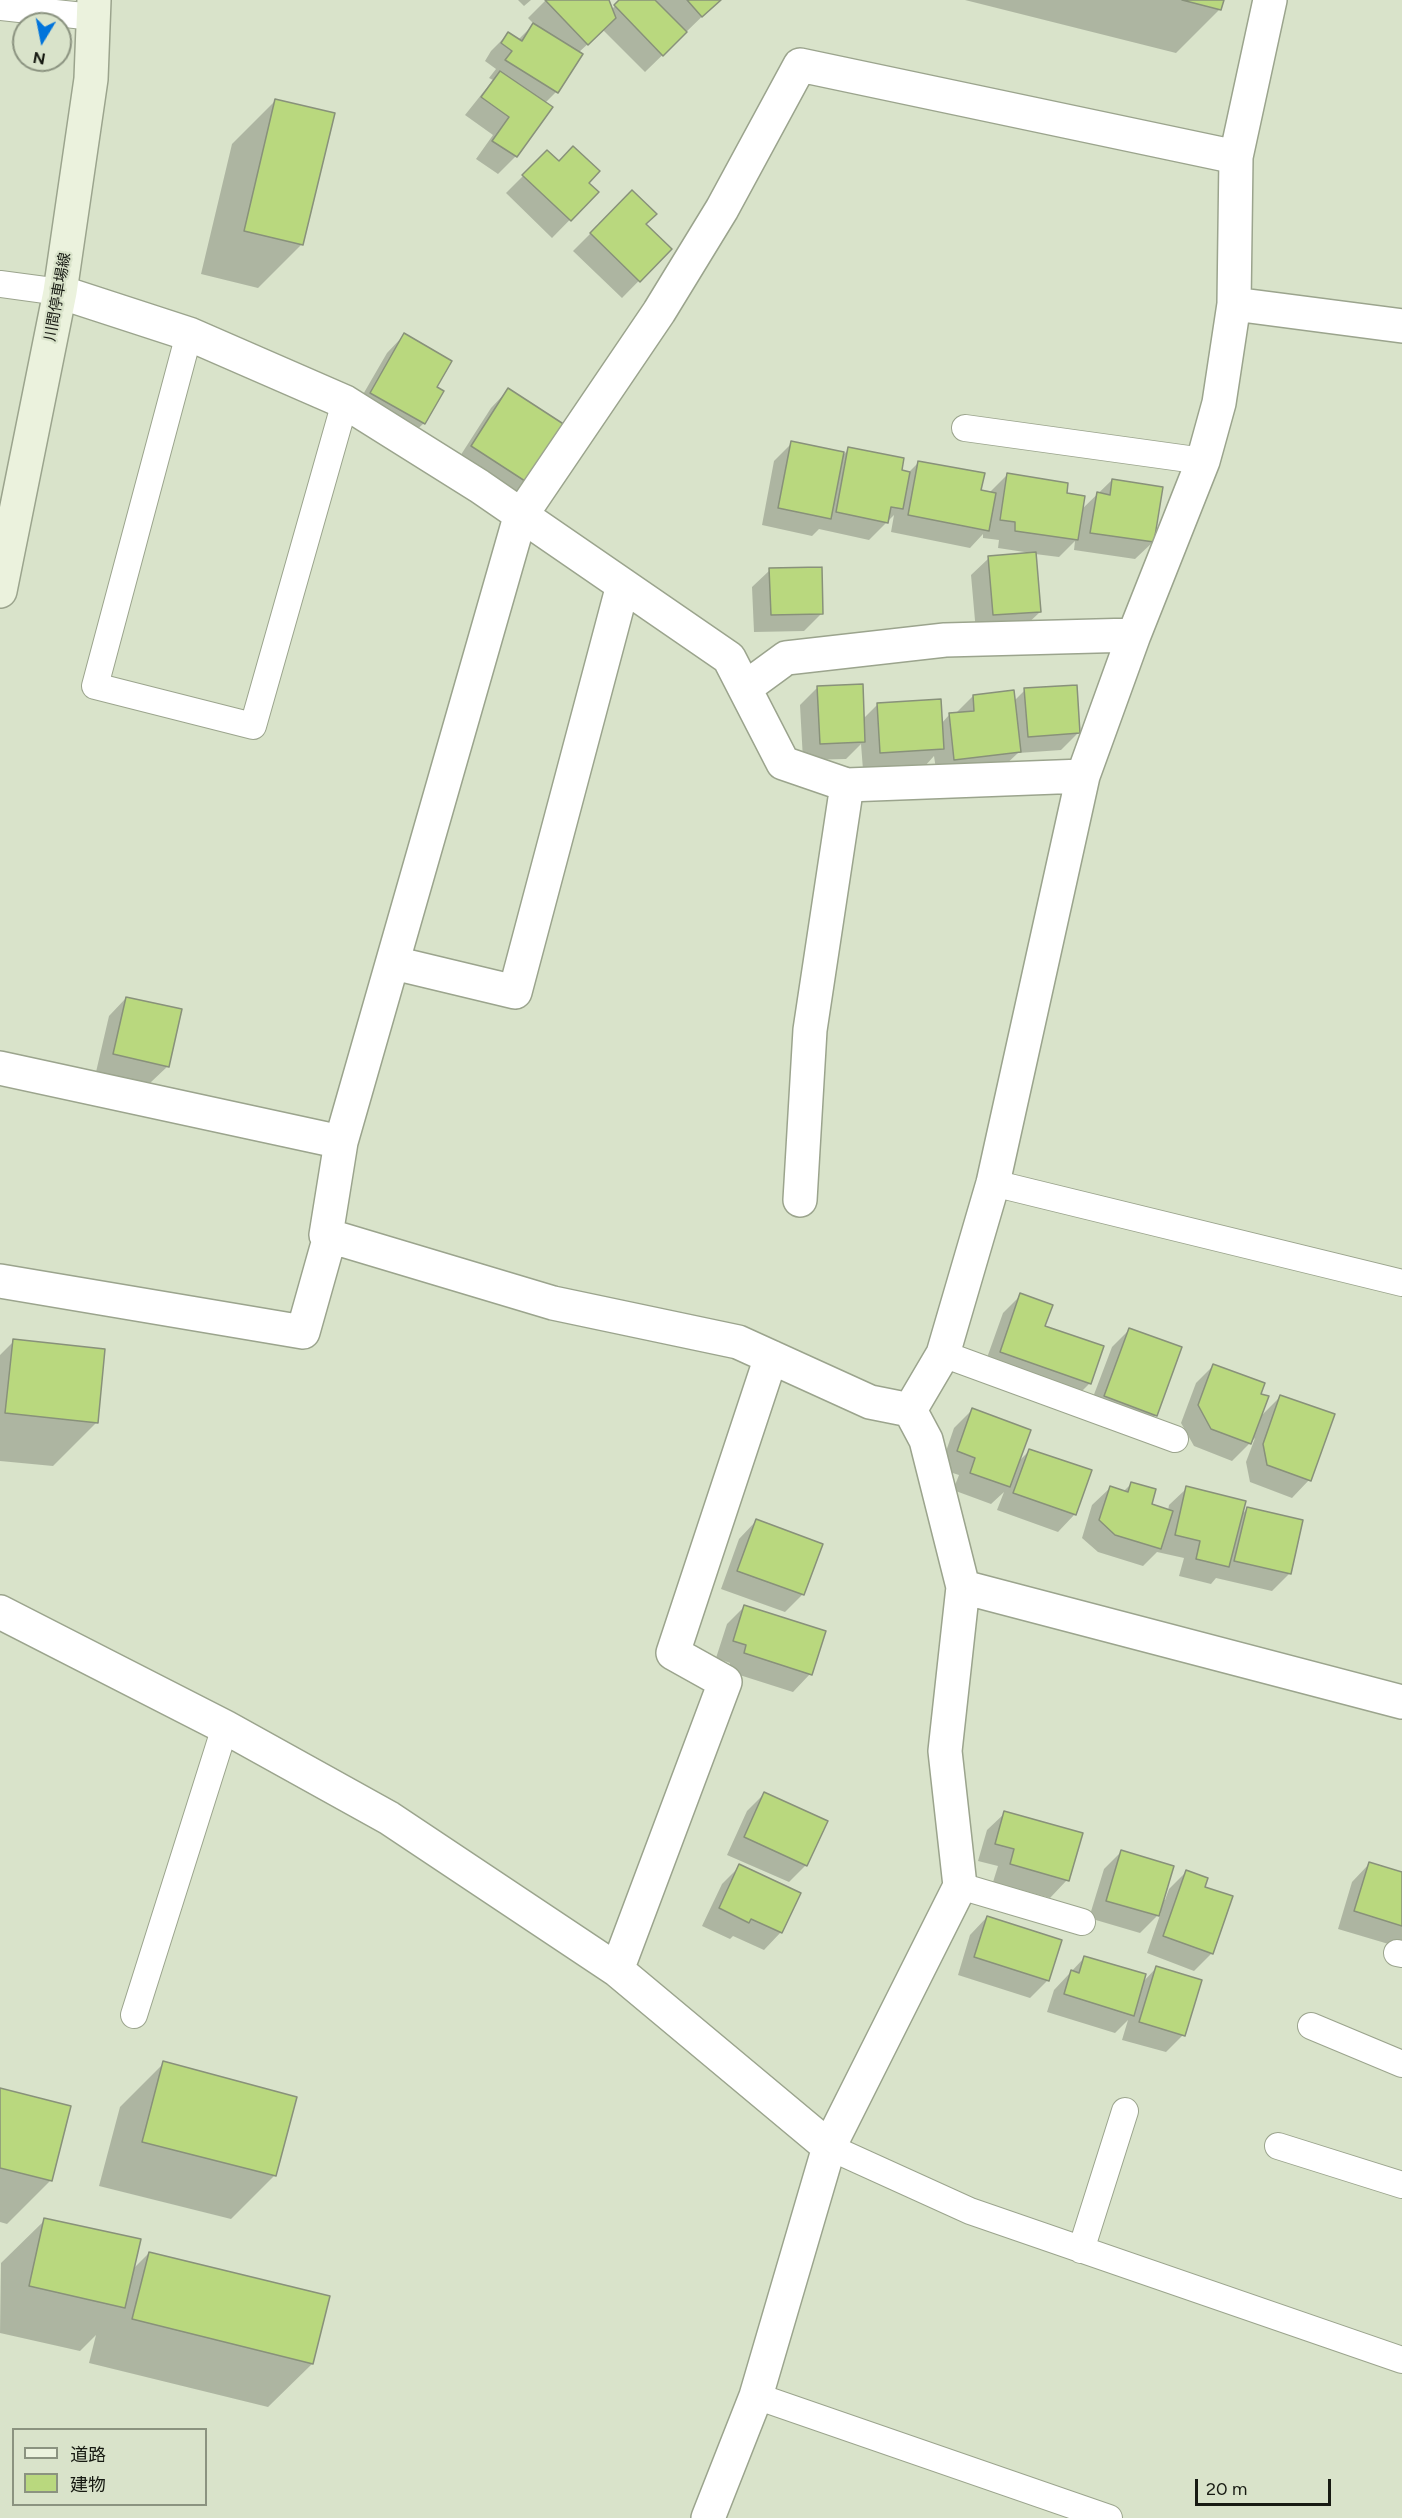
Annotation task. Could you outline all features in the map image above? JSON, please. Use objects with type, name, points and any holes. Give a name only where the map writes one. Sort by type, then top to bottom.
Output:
[{"type":"main road","name":"川間停車場線","points":[[0,591],[60,292],[91,79],[94,9]]},
{"type":"street","points":[[910,1410],[943,1354],[993,1183],[1083,776],[1134,635],[1203,461],[1219,403],[1234,304],[1236,157],[1270,0]]},
{"type":"street","points":[[910,1410],[870,1402],[738,1342],[553,1303],[326,1235],[341,1142],[520,517],[659,312],[722,209],[800,64],[1236,157]]},
{"type":"street","points":[[60,292],[189,334],[345,402],[479,486],[520,517],[729,658],[783,763],[847,784],[1083,776]]},
{"type":"street","points":[[1234,304],[1402,326]]},
{"type":"street","points":[[394,963],[514,992],[623,585]]},
{"type":"street","points":[[745,688],[786,658],[945,640],[1134,635]]},
{"type":"street","points":[[800,1200],[810,1030],[847,784]]},
{"type":"street","points":[[0,1068],[341,1142]]},
{"type":"street","points":[[0,1281],[303,1332],[330,1236]]},
{"type":"street","points":[[617,1970],[725,1682],[673,1653],[771,1357]]},
{"type":"street","points":[[708,2518],[756,2396],[829,2147],[960,1886],[945,1751],[963,1587],[926,1440],[910,1410]]},
{"type":"street","points":[[963,1587],[1402,1702]]},
{"type":"street","points":[[0,1612],[225,1727],[389,1818],[617,1970],[829,2147]]},
{"type":"lane","points":[[0,7],[94,9]]},
{"type":"lane","points":[[0,284],[60,292]]},
{"type":"lane","points":[[189,334],[95,686],[253,726],[345,402]]},
{"type":"lane","points":[[965,428],[1203,461]]},
{"type":"lane","points":[[993,1183],[1402,1283]]},
{"type":"lane","points":[[943,1354],[1175,1439]]},
{"type":"lane","points":[[134,2015],[225,1727]]},
{"type":"lane","points":[[960,1886],[1082,1922]]},
{"type":"lane","points":[[1311,2026],[1402,2064]]},
{"type":"lane","points":[[1082,2250],[1125,2111]]},
{"type":"lane","points":[[1278,2146],[1402,2185]]},
{"type":"lane","points":[[829,2147],[970,2211],[1402,2360]]},
{"type":"lane","points":[[756,2396],[1109,2518]]},
{"type":"building","points":[[545,0],[609,0],[616,18],[588,45]]},
{"type":"building","points":[[619,0],[655,0],[687,32],[663,56],[614,5]]},
{"type":"building","points":[[687,0],[721,0],[702,17]]},
{"type":"building","points":[[1182,0],[1224,0],[1221,10]]},
{"type":"building","points":[[533,23],[583,54],[558,93],[505,60],[512,51],[501,43],[508,32],[522,41]]},
{"type":"building","points":[[500,71],[553,107],[517,157],[492,141],[509,117],[481,97]]},
{"type":"building","points":[[275,99],[335,113],[303,245],[244,231]]},
{"type":"building","points":[[573,146],[600,171],[589,183],[599,192],[571,221],[522,175],[547,150],[559,161]]},
{"type":"building","points":[[632,190],[657,214],[646,224],[672,249],[640,282],[590,233]]},
{"type":"building","points":[[404,333],[452,361],[437,387],[444,391],[425,424],[370,393]]},
{"type":"building","points":[[508,388],[565,425],[528,483],[471,446]]},
{"type":"building","points":[[791,441],[844,452],[831,519],[778,508]]},
{"type":"building","points":[[848,447],[904,458],[902,470],[910,472],[903,509],[891,507],[888,523],[836,512]]},
{"type":"building","points":[[918,461],[985,473],[981,490],[996,493],[989,531],[908,515]]},
{"type":"building","points":[[1007,473],[1068,483],[1067,493],[1085,496],[1078,540],[1015,531],[1015,522],[1000,520]]},
{"type":"building","points":[[1112,479],[1163,487],[1154,542],[1090,533],[1097,492],[1110,495]]},
{"type":"building","points":[[1036,552],[1041,612],[993,615],[988,556]]},
{"type":"building","points":[[822,567],[823,614],[771,615],[769,568]]},
{"type":"building","points":[[863,684],[865,742],[820,744],[817,686]]},
{"type":"building","points":[[1077,685],[1080,733],[1028,737],[1024,688]]},
{"type":"building","points":[[1014,690],[1021,752],[954,760],[949,713],[974,711],[973,695]]},
{"type":"building","points":[[941,699],[944,749],[880,753],[877,703]]},
{"type":"building","points":[[126,997],[182,1009],[169,1067],[113,1054]]},
{"type":"building","points":[[1020,1293],[1053,1305],[1045,1326],[1104,1346],[1091,1384],[1000,1352]]},
{"type":"building","points":[[1129,1328],[1182,1347],[1157,1416],[1104,1396]]},
{"type":"building","points":[[13,1339],[105,1349],[98,1423],[5,1413]]},
{"type":"building","points":[[1213,1364],[1265,1383],[1261,1394],[1269,1396],[1251,1444],[1211,1429],[1198,1405]]},
{"type":"building","points":[[1280,1395],[1335,1414],[1311,1481],[1267,1465],[1263,1444]]},
{"type":"building","points":[[972,1408],[1031,1430],[1010,1487],[970,1473],[975,1458],[957,1451]]},
{"type":"building","points":[[1029,1449],[1092,1470],[1076,1515],[1013,1493]]},
{"type":"building","points":[[1131,1482],[1156,1489],[1152,1504],[1173,1511],[1161,1549],[1115,1535],[1099,1520],[1110,1486],[1128,1492]]},
{"type":"building","points":[[1186,1486],[1246,1501],[1229,1567],[1196,1559],[1200,1541],[1175,1535]]},
{"type":"building","points":[[1247,1507],[1303,1520],[1291,1574],[1234,1561]]},
{"type":"building","points":[[756,1519],[823,1544],[804,1595],[737,1571]]},
{"type":"building","points":[[744,1605],[826,1631],[812,1675],[744,1653],[746,1645],[733,1641]]},
{"type":"building","points":[[764,1792],[828,1821],[807,1866],[744,1837]]},
{"type":"building","points":[[1004,1811],[1083,1833],[1069,1881],[1010,1864],[1014,1849],[995,1844]]},
{"type":"building","points":[[1121,1850],[1174,1866],[1159,1916],[1106,1901]]},
{"type":"building","points":[[1369,1862],[1402,1872],[1402,1926],[1354,1911]]},
{"type":"building","points":[[739,1864],[801,1893],[782,1933],[751,1919],[749,1923],[719,1908]]},
{"type":"building","points":[[1186,1870],[1208,1878],[1205,1887],[1233,1896],[1213,1954],[1163,1936]]},
{"type":"building","points":[[987,1916],[1062,1940],[1049,1981],[974,1957]]},
{"type":"building","points":[[1084,1956],[1146,1974],[1134,2016],[1064,1994],[1071,1970],[1079,1973]]},
{"type":"building","points":[[1156,1966],[1202,1980],[1185,2036],[1139,2022]]},
{"type":"building","points":[[163,2061],[297,2097],[276,2176],[142,2142]]},
{"type":"building","points":[[0,2088],[71,2106],[52,2181],[0,2168]]},
{"type":"building","points":[[44,2218],[141,2239],[125,2308],[29,2286]]},
{"type":"building","points":[[149,2252],[330,2296],[313,2364],[132,2319]]}]
